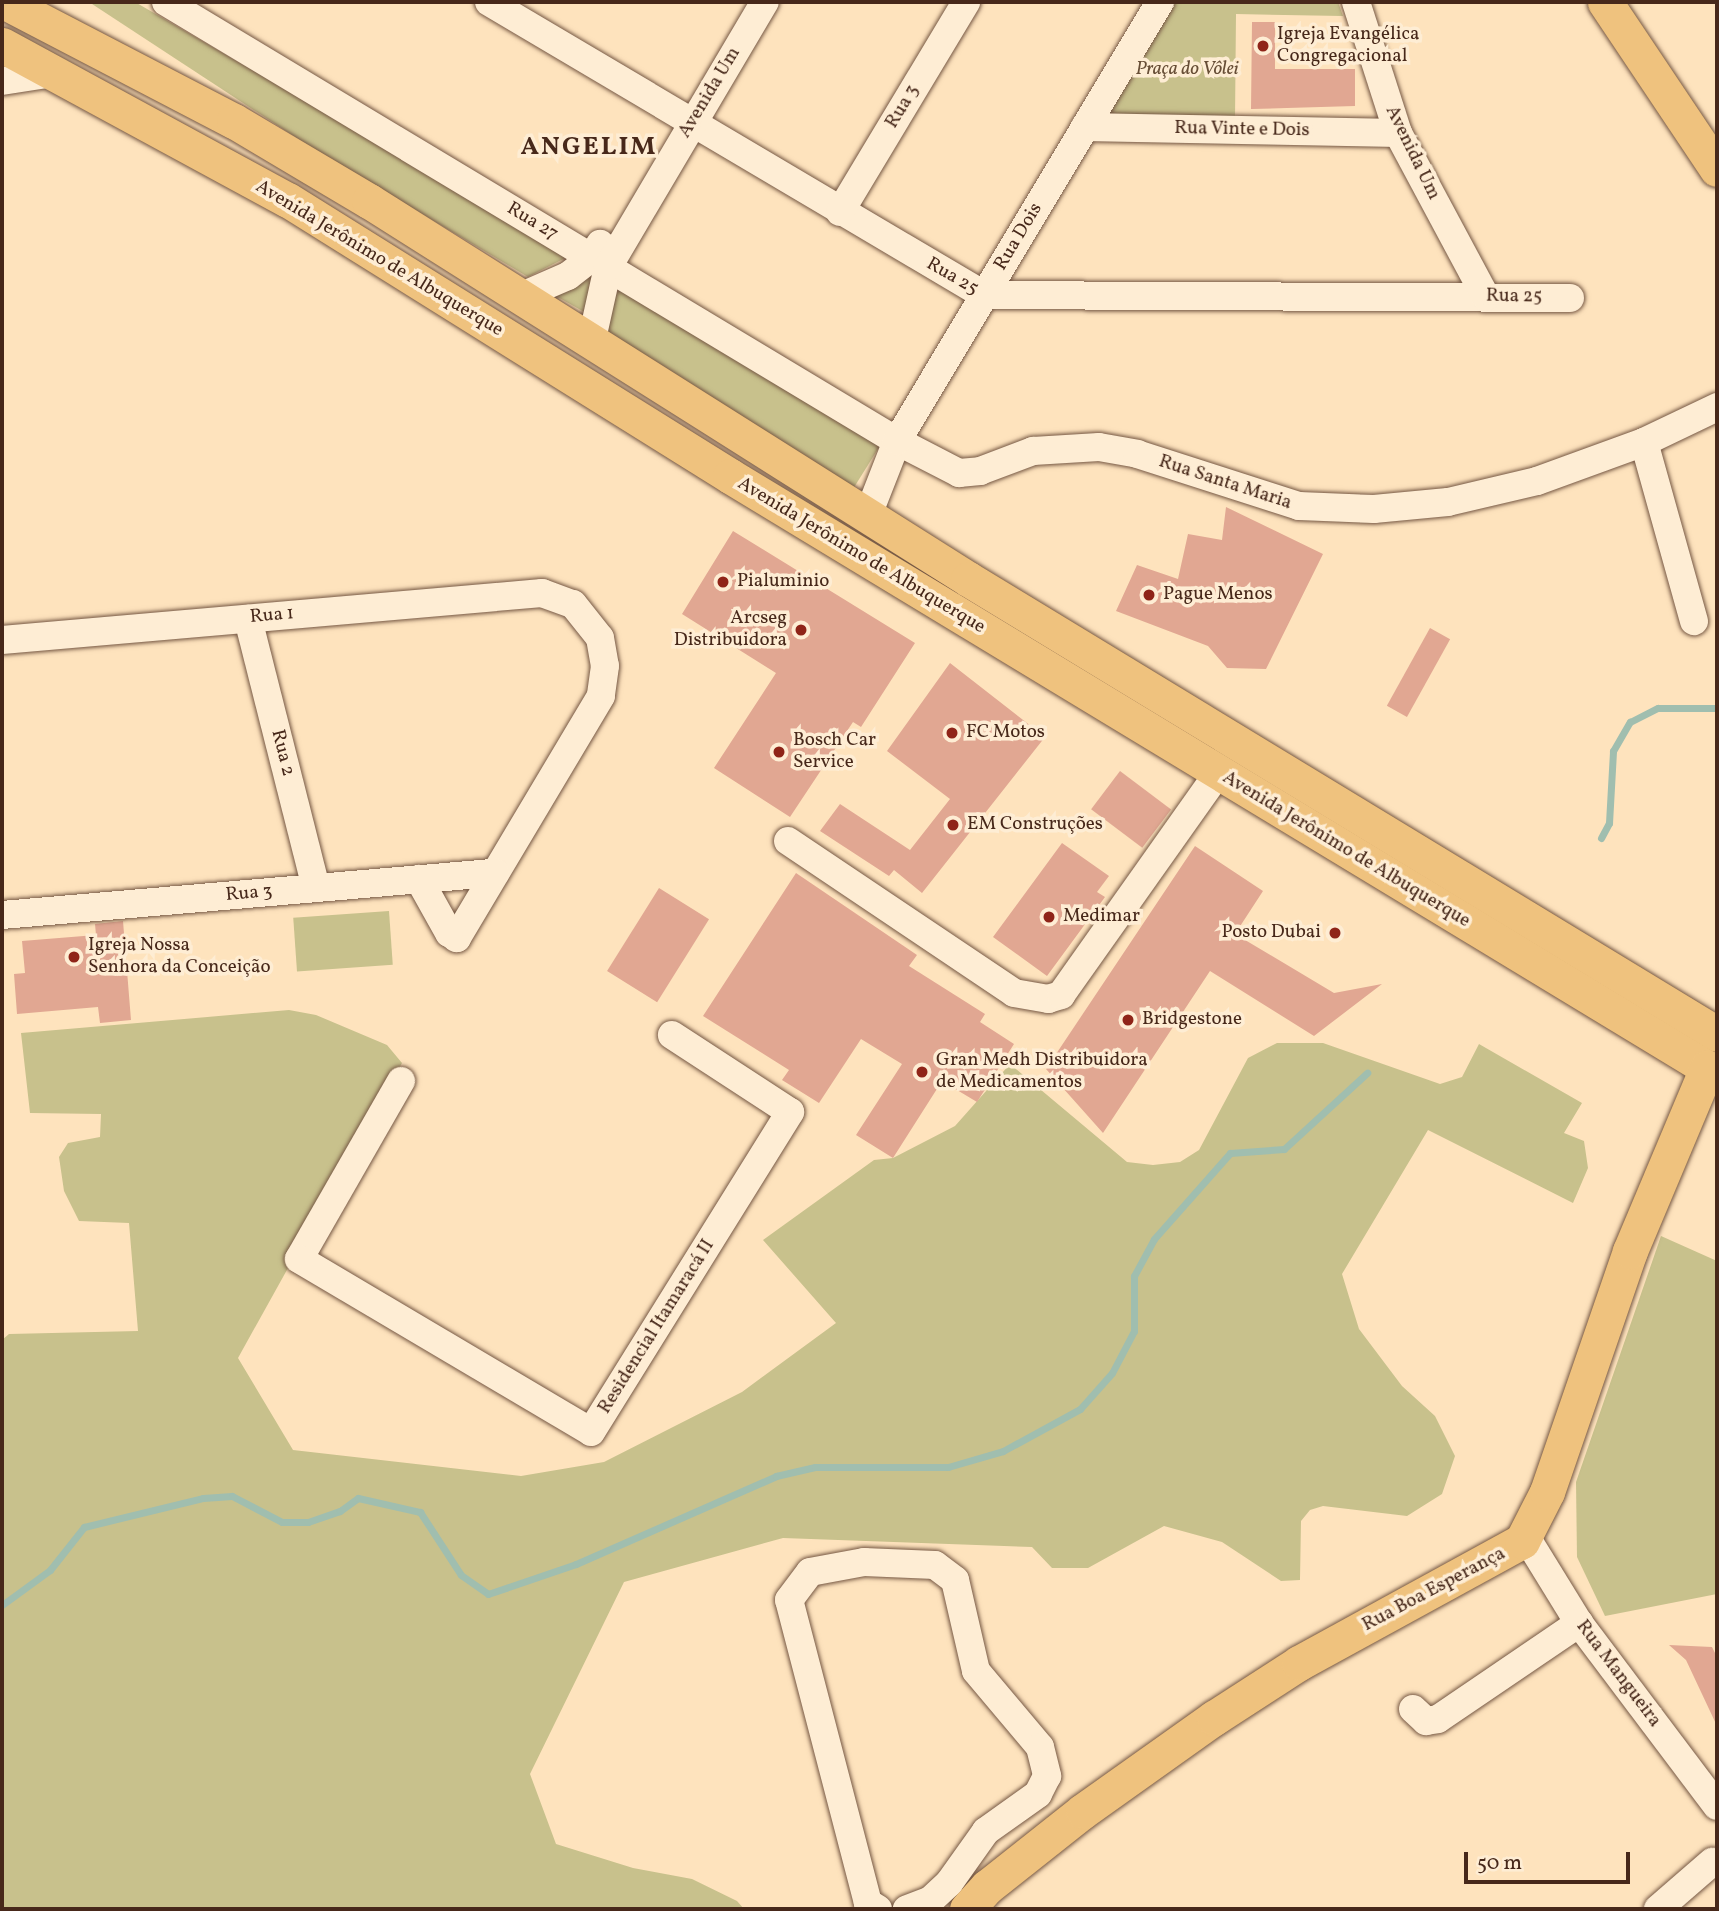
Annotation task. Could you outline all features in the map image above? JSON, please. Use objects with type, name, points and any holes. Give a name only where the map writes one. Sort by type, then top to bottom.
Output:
[{"type":"main road","name":"Avenida Jerônimo de Albuquerque","points":[[5,2],[234,121],[524,295],[868,516],[1717,1034]]},
{"type":"main road","points":[[1605,2],[1717,169]]},
{"type":"main road","name":"Avenida Jerônimo de Albuquerque","points":[[2,45],[288,200],[722,472],[1712,1071]]},
{"type":"main road","points":[[288,200],[351,224],[558,344],[581,347],[592,339]]},
{"type":"main road","name":"Rua Boa Esperança","points":[[977,1887],[1214,1718],[1298,1664],[1503,1555],[1526,1537],[1547,1492],[1630,1251],[1712,1071]]},
{"type":"street","name":"Rua 27","points":[[166,2],[897,442]]},
{"type":"street","name":"Rua 25","points":[[489,2],[984,295],[1570,298]]},
{"type":"street","name":"Avenida Um","points":[[592,339],[600,262],[685,119],[747,2]]},
{"type":"street","name":"Avenida Um","points":[[685,119],[765,2]]},
{"type":"street","name":"Rua 3","points":[[840,212],[966,2]]},
{"type":"street","name":"Rua Dois","points":[[868,516],[897,442],[1160,2]]},
{"type":"street","name":"Avenida Um","points":[[1356,2],[1398,133],[1486,296]]},
{"type":"street","points":[[2,81],[54,73]]},
{"type":"street","name":"Rua Vinte e Dois","points":[[1085,127],[1398,133]]},
{"type":"street","name":"Avenida Um","points":[[524,295],[600,262]]},
{"type":"street","name":"Rua Santa Maria","points":[[897,442],[948,470],[969,474],[1033,451],[1099,447],[1137,454],[1299,506],[1374,509],[1448,502],[1537,481],[1644,442],[1717,407]]},
{"type":"street","points":[[1644,442],[1694,621]]},
{"type":"street","name":"Rua 1","points":[[2,640],[542,593],[573,604],[593,625],[604,653],[604,684],[495,873]]},
{"type":"street","name":"Rua 2","points":[[248,618],[316,888]]},
{"type":"street","points":[[788,841],[1014,993],[1048,999],[1061,995],[1219,772]]},
{"type":"street","name":"Rua 3","points":[[2,915],[495,873]]},
{"type":"street","points":[[419,879],[449,933],[457,938],[495,873]]},
{"type":"street","name":"Residencial Itamaracá II","points":[[401,1081],[299,1259],[591,1432],[790,1112],[672,1035]]},
{"type":"street","name":"Rua Mangueira","points":[[1526,1537],[1579,1623],[1717,1806]]},
{"type":"street","points":[[878,1909],[868,1903],[789,1600],[810,1573],[864,1562],[935,1565],[954,1580],[976,1671],[1040,1747],[1047,1776],[1038,1794],[986,1831],[949,1883],[931,1900],[908,1909]]},
{"type":"street","points":[[1413,1709],[1426,1721],[1438,1719],[1579,1623]]},
{"type":"street","points":[[1658,1909],[1712,1862]]},
{"type":"green space","points":[[89,2],[135,2],[571,255],[528,277],[318,152]]},
{"type":"green space","name":"Praça do Vôlei","points":[[1172,2],[1338,2],[1343,16],[1236,14],[1235,119],[1103,118]]},
{"type":"green space","points":[[591,275],[586,313],[556,296]]},
{"type":"green space","points":[[622,285],[880,446],[852,490],[594,329]]},
{"type":"green space","points":[[389,911],[393,965],[297,972],[293,918]]},
{"type":"green space","points":[[289,1010],[316,1015],[387,1045],[402,1063],[238,1358],[293,1450],[521,1476],[604,1462],[742,1392],[836,1323],[763,1240],[874,1160],[893,1158],[955,1126],[1010,1064],[1127,1162],[1153,1165],[1180,1162],[1199,1150],[1248,1058],[1277,1043],[1323,1043],[1440,1084],[1462,1077],[1479,1044],[1582,1103],[1564,1133],[1584,1141],[1588,1168],[1573,1203],[1428,1130],[1342,1274],[1359,1329],[1402,1386],[1435,1416],[1455,1456],[1442,1494],[1407,1516],[1323,1506],[1310,1510],[1301,1521],[1300,1580],[1281,1581],[1222,1542],[1164,1526],[1088,1568],[1052,1568],[1032,1547],[783,1538],[624,1582],[530,1774],[556,1844],[633,1868],[692,1879],[737,1901],[744,1909],[2,1909],[2,1340],[9,1334],[138,1331],[129,1223],[79,1221],[64,1191],[59,1157],[68,1143],[100,1137],[101,1114],[30,1113],[21,1033]]},
{"type":"green space","points":[[1661,1236],[1717,1261],[1717,1594],[1605,1616],[1577,1557],[1576,1482]]},
{"type":"building","name":"Igreja Evangélica Congregacional","points":[[1252,22],[1275,22],[1275,69],[1355,69],[1355,106],[1251,109]]},
{"type":"building","points":[[1226,507],[1323,554],[1266,669],[1227,668],[1208,646],[1116,611],[1137,565],[1178,579],[1188,534],[1222,540]]},
{"type":"building","points":[[733,531],[915,643],[861,727],[853,722],[790,817],[714,768],[776,673],[682,614]]},
{"type":"building","points":[[1430,628],[1450,639],[1407,717],[1387,706]]},
{"type":"building","points":[[950,663],[1045,737],[922,893],[894,870],[889,876],[820,831],[840,804],[910,850],[950,799],[887,751]]},
{"type":"building","points":[[1120,771],[1171,810],[1142,848],[1091,809]]},
{"type":"building","name":"Medimar","points":[[1062,843],[1109,876],[1097,892],[1105,897],[1047,976],[993,937]]},
{"type":"building","name":"Bridgestone","points":[[1195,846],[1263,891],[1235,934],[1334,993],[1382,984],[1314,1036],[1210,971],[1103,1133],[1046,1069]]},
{"type":"building","points":[[796,873],[917,955],[909,966],[985,1014],[980,1022],[1014,1044],[977,1102],[942,1081],[893,1158],[856,1135],[902,1064],[861,1039],[819,1103],[782,1080],[789,1070],[703,1016]]},
{"type":"building","points":[[659,888],[709,919],[657,1002],[607,971]]},
{"type":"building","name":"Igreja Nossa Senhora da Conceição","points":[[123,921],[131,1020],[100,1023],[98,1007],[17,1014],[14,974],[25,973],[22,941],[96,935],[95,924]]},
{"type":"building","points":[[1669,1645],[1712,1647],[1717,1657],[1717,1726],[1686,1660]]},
{"type":"waterway","points":[[1601,838],[1609,823],[1613,751],[1630,722],[1658,708],[1717,708]]},
{"type":"waterway","points":[[2,1605],[50,1570],[84,1527],[203,1498],[232,1496],[282,1522],[308,1522],[340,1511],[358,1498],[420,1512],[461,1575],[488,1594],[576,1564],[776,1476],[815,1467],[948,1467],[1003,1451],[1080,1409],[1112,1373],[1134,1331],[1134,1276],[1154,1239],[1230,1153],[1284,1149],[1367,1073]]},
{"type":"place","name":"Igreja Evangélica Congregacional","points":[[1263,46]]},
{"type":"place","name":"Pialuminio","points":[[723,582]]},
{"type":"place","name":"Pague Menos","points":[[1149,595]]},
{"type":"place","name":"Arcseg Distribuidora","points":[[801,630]]},
{"type":"place","name":"FC Motos","points":[[952,733]]},
{"type":"place","name":"Bosch Car Service","points":[[779,752]]},
{"type":"place","name":"EM Construções","points":[[953,825]]},
{"type":"place","name":"Medimar","points":[[1049,917]]},
{"type":"place","name":"Posto Dubai","points":[[1335,933]]},
{"type":"place","name":"Igreja Nossa Senhora da Conceição","points":[[74,957]]},
{"type":"place","name":"Bridgestone","points":[[1128,1020]]},
{"type":"place","name":"Gran Medh Distribuidora de Medicamentos","points":[[922,1072]]},
{"type":"district","name":"ANGELIM","points":[[589,148]]}]
